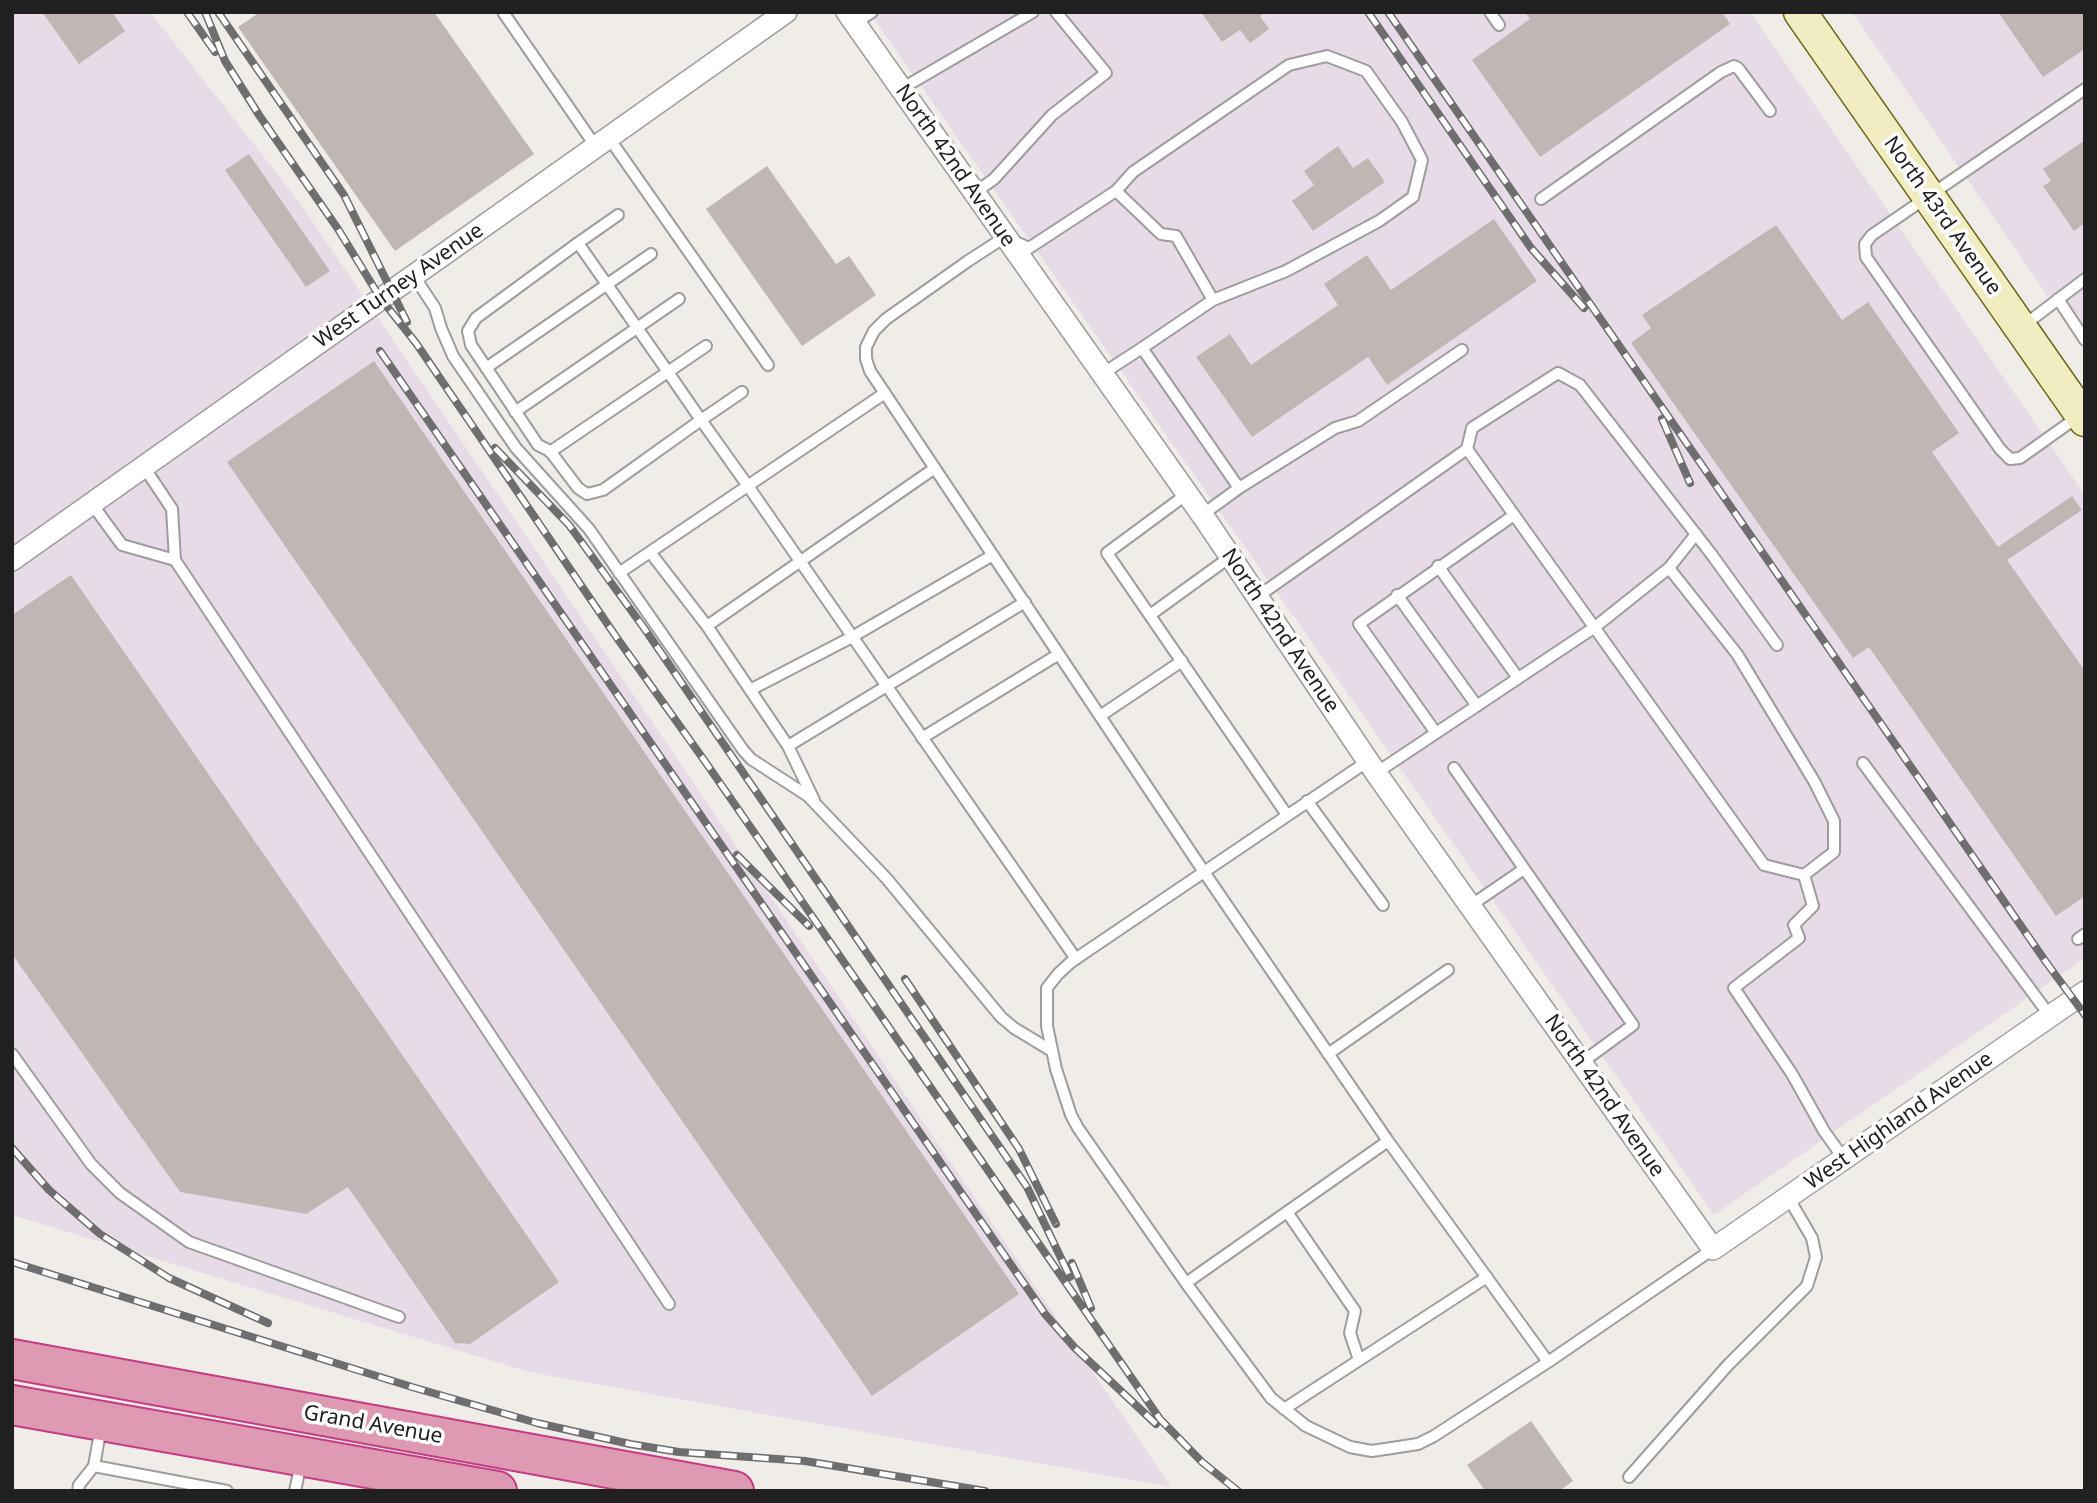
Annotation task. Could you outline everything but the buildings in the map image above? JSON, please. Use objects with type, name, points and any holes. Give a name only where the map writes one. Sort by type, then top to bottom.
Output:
[{"type":"highway","name":"Grand Avenue","points":[[12,1359],[734,1491]]},
{"type":"highway","name":"Grand Avenue","points":[[12,1405],[102,1421],[298,1473],[497,1491]]},
{"type":"main road","name":"North 43rd Avenue","points":[[1800,12],[2083,416]]},
{"type":"street","name":"West Turney Avenue","points":[[12,560],[786,12]]},
{"type":"street","name":"North 42nd Avenue","points":[[858,16],[901,89],[1202,514],[1372,767],[1713,1249]]},
{"type":"street","name":"West Highland Avenue","points":[[1713,1249],[2085,992]]},
{"type":"lane","points":[[503,12],[768,365]]},
{"type":"lane","points":[[901,89],[1033,12]]},
{"type":"lane","points":[[975,193],[994,179],[1052,114],[1106,73],[1056,12]]},
{"type":"lane","points":[[1490,12],[1499,25]]},
{"type":"lane","points":[[1102,373],[1213,300],[1286,271],[1379,221],[1413,197],[1422,160],[1402,122],[1366,71],[1327,56],[1289,65],[1133,172],[1116,191],[1029,248],[1005,237],[886,319],[874,331],[866,346],[866,359],[870,371],[1204,872],[1388,1141],[1548,1362]]},
{"type":"lane","points":[[1541,199],[1734,66],[1770,111]]},
{"type":"lane","points":[[2083,416],[2020,458],[2010,458],[2000,449],[1866,257],[1864,244],[1872,235],[2085,89]]},
{"type":"lane","points":[[1116,191],[1161,234],[1176,236],[1213,300]]},
{"type":"lane","points":[[618,215],[471,323],[468,331],[469,341],[537,445],[550,452],[578,488],[592,494],[603,490],[742,392]]},
{"type":"lane","points":[[578,243],[1076,959]]},
{"type":"lane","points":[[486,369],[651,254]]},
{"type":"lane","points":[[414,276],[435,308],[453,356],[516,448],[589,529],[743,750],[759,765],[798,788],[816,805],[887,879],[1000,1017],[1052,1051]]},
{"type":"lane","points":[[2020,328],[2085,279]]},
{"type":"lane","points":[[515,412],[679,299]]},
{"type":"lane","points":[[2058,299],[2085,340]]},
{"type":"lane","points":[[550,452],[706,346]]},
{"type":"lane","points":[[1142,348],[1239,488]]},
{"type":"lane","points":[[1202,514],[1335,428],[1358,421],[1462,350]]},
{"type":"lane","points":[[1257,597],[1467,449],[1472,428],[1558,373],[1580,385],[1696,534],[1777,645]]},
{"type":"lane","points":[[619,573],[885,393]]},
{"type":"lane","points":[[1467,449],[1764,865],[1804,876]]},
{"type":"lane","points":[[144,467],[172,509],[174,560],[669,1304]]},
{"type":"lane","points":[[706,625],[935,468]]},
{"type":"lane","points":[[1187,494],[1107,553],[1287,815]]},
{"type":"lane","points":[[92,504],[122,545],[174,560]]},
{"type":"lane","points":[[1436,733],[1359,624],[1514,515]]},
{"type":"lane","points":[[1696,534],[1669,568],[1595,627],[1436,733],[1307,802],[1076,959],[1058,974],[1047,988],[1047,1026],[1064,1097],[1078,1128],[1186,1283],[1271,1398],[1306,1426],[1350,1447],[1372,1451],[1396,1449],[1418,1444],[1434,1436],[1713,1249]]},
{"type":"lane","points":[[650,552],[706,625],[788,746],[816,805]]},
{"type":"lane","points":[[750,690],[852,637],[993,555]]},
{"type":"lane","points":[[1150,615],[1230,557]]},
{"type":"lane","points":[[1438,566],[1518,678]]},
{"type":"lane","points":[[1669,568],[1737,654],[1814,781],[1834,821],[1834,852],[1804,876]]},
{"type":"lane","points":[[1397,595],[1476,706]]},
{"type":"lane","points":[[788,746],[1025,602]]},
{"type":"lane","points":[[922,738],[1059,654]]},
{"type":"lane","points":[[1100,716],[1182,661]]},
{"type":"lane","points":[[1863,763],[2050,1016]]},
{"type":"lane","points":[[1454,768],[1633,1025],[1581,1063]]},
{"type":"lane","points":[[1307,802],[1383,905]]},
{"type":"lane","points":[[1470,906],[1524,869]]},
{"type":"lane","points":[[1804,876],[1813,905],[1794,925],[1798,938],[1734,988],[1792,1073],[1824,1131],[1844,1159]]},
{"type":"lane","points":[[1328,1054],[1448,970]]},
{"type":"lane","points":[[12,1054],[91,1164],[120,1193],[189,1242],[399,1317]]},
{"type":"lane","points":[[1186,1283],[1388,1141]]},
{"type":"lane","points":[[1629,1477],[1728,1364],[1807,1286],[1816,1257],[1812,1238],[1788,1198]]},
{"type":"lane","points":[[1287,1212],[1355,1311],[1350,1333],[1359,1360]]},
{"type":"lane","points":[[1284,1409],[1486,1277]]},
{"type":"lane","points":[[78,1491],[79,1485],[94,1466],[102,1421]]},
{"type":"lane","points":[[94,1466],[227,1491]]},
{"type":"shaded area","points":[[12,12],[150,12],[300,203],[1171,1487],[529,1372],[12,1215]]},
{"type":"shaded area","points":[[869,12],[1750,12],[2085,495],[2085,958],[1714,1215]]},
{"type":"shaded area","points":[[1852,12],[2085,12],[2085,350]]},
{"type":"railway","points":[[187,12],[215,52]]},
{"type":"railway","points":[[205,12],[225,61],[338,229],[381,299],[416,343],[617,638],[1160,1419],[1202,1462],[1238,1491]]},
{"type":"railway","points":[[218,12],[344,195],[407,322]]},
{"type":"railway","points":[[1368,12],[1531,248],[1584,308]]},
{"type":"railway","points":[[1388,12],[2085,1015]]},
{"type":"railway","points":[[380,351],[1045,1314],[1074,1347],[1156,1424]]},
{"type":"railway","points":[[1662,419],[1690,483]]},
{"type":"railway","points":[[495,448],[569,525],[644,628],[1027,1187],[1070,1277]]},
{"type":"railway","points":[[737,855],[809,926]]},
{"type":"railway","points":[[905,979],[1019,1149],[1056,1224]]},
{"type":"railway","points":[[12,1148],[49,1190],[100,1234],[169,1278],[268,1323]]},
{"type":"railway","points":[[12,1262],[412,1387],[537,1423],[679,1452],[805,1461],[985,1491]]},
{"type":"railway","points":[[1072,1263],[1091,1308]]}]
